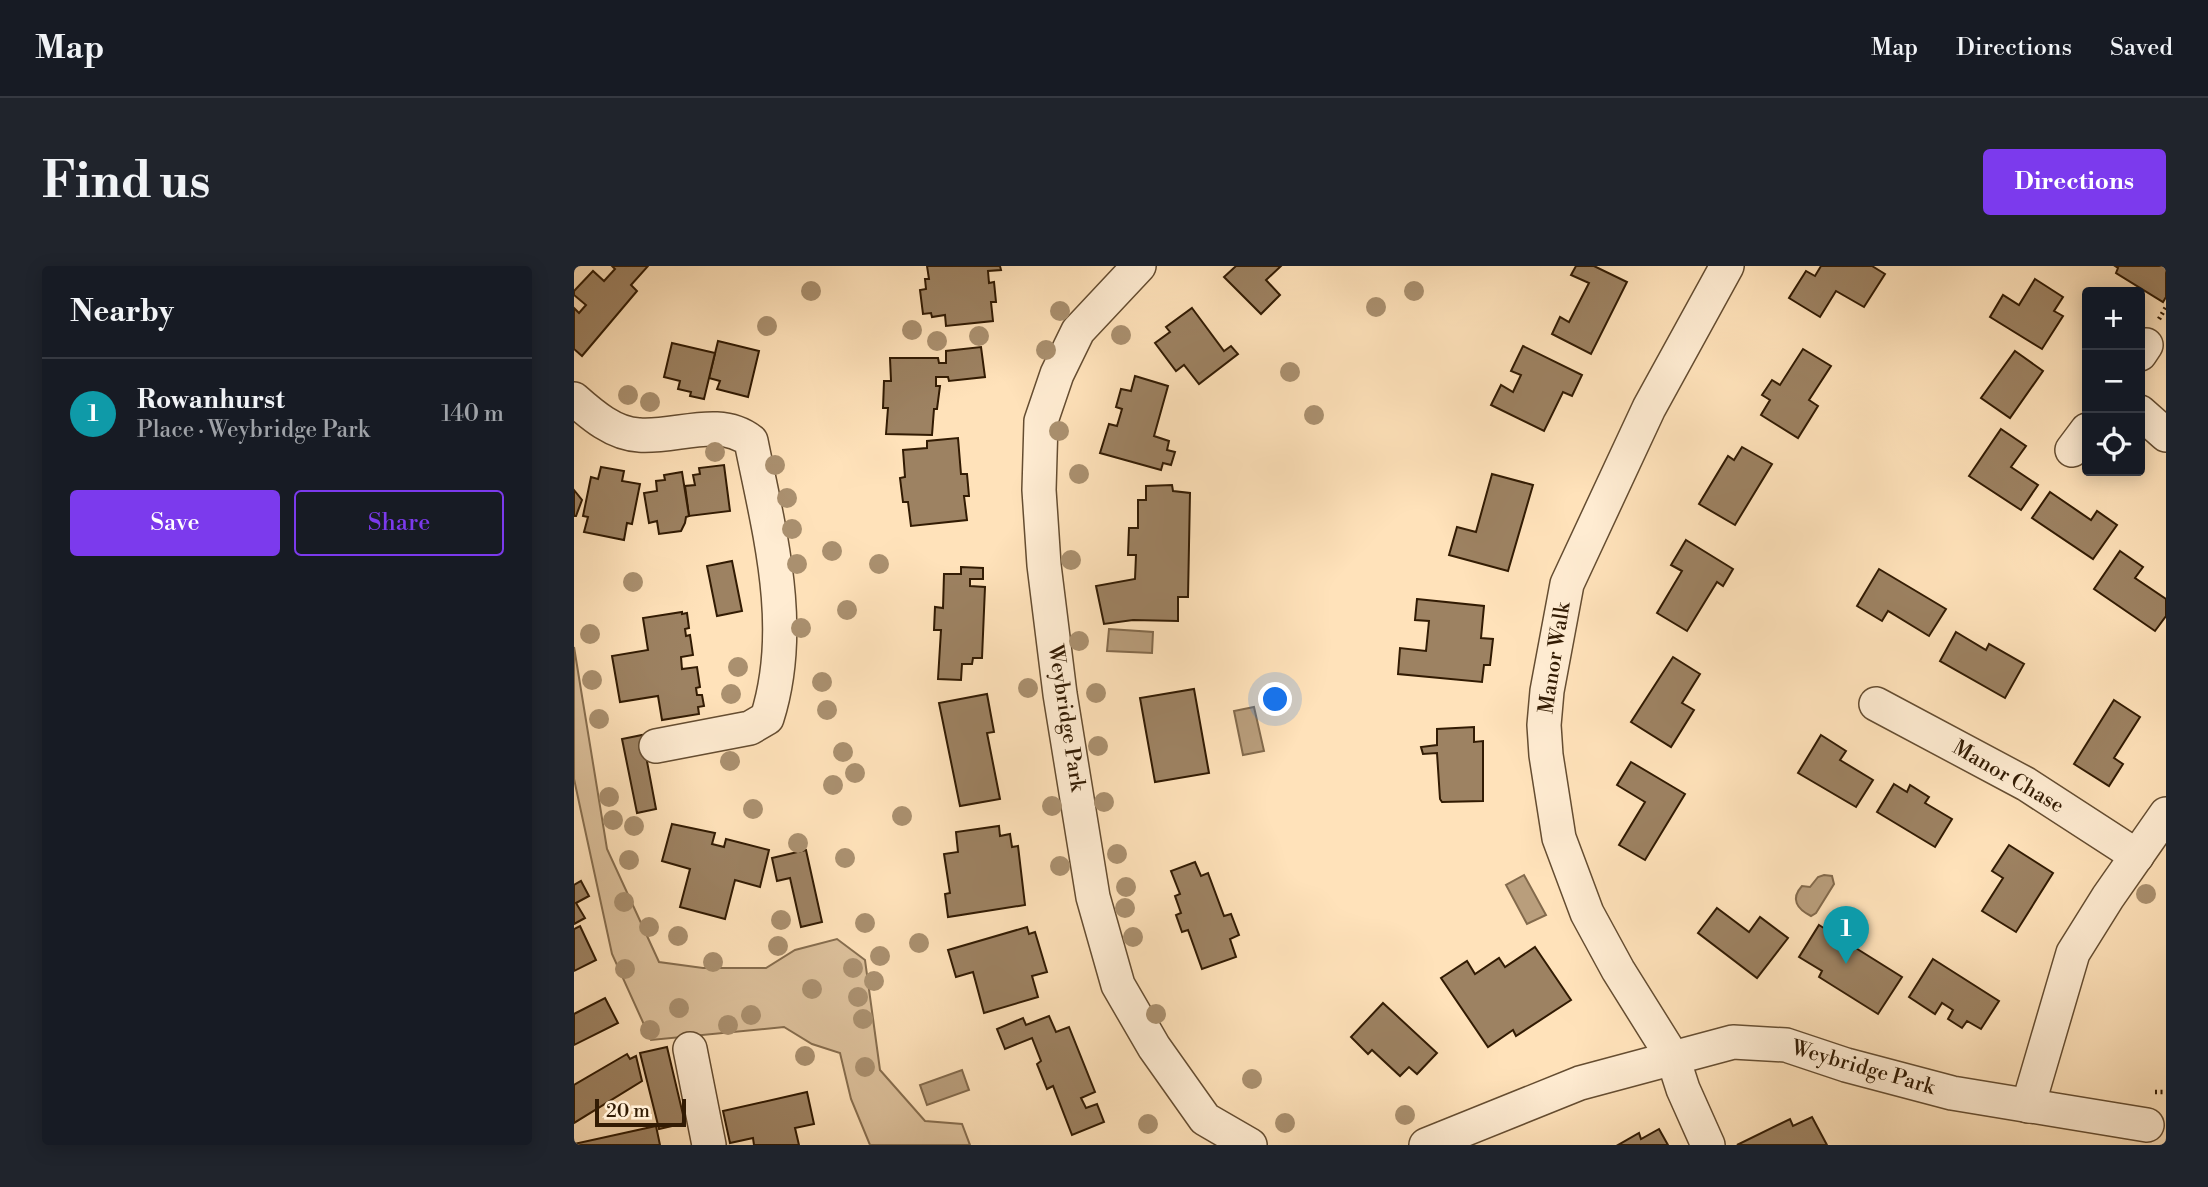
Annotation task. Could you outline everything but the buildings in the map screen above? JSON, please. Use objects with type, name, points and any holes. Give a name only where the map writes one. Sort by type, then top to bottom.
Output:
[{"type":"street","name":"Weybridge Park","points":[[1139,266],[1078,331],[1057,374],[1041,421],[1039,490],[1045,578],[1060,694],[1093,897],[1118,985],[1154,1047],[1205,1119],[1250,1145]]},
{"type":"street","name":"Manor Walk","points":[[1708,1145],[1683,1089],[1673,1058],[1618,970],[1587,912],[1559,838],[1544,725],[1547,691],[1567,584],[1649,408],[1727,266]]},
{"type":"street","points":[[574,399],[611,428],[638,435],[723,428],[739,431],[751,441],[776,570],[782,644],[776,691],[767,718],[750,728],[656,746]]},
{"type":"street","points":[[2141,413],[2166,435]]},
{"type":"street","name":"Manor Chase","points":[[1876,704],[2026,784],[2137,856]]},
{"type":"street","points":[[2028,1106],[2073,953],[2166,814]]},
{"type":"street","name":"Weybridge Park","points":[[1426,1145],[1580,1083],[1733,1042],[1786,1045],[1846,1065],[1939,1089],[2160,1127]]},
{"type":"street","points":[[691,1049],[709,1145]]},
{"type":"shaded area","points":[[1109,629],[1153,632],[1152,653],[1107,651]]},
{"type":"shaded area","points":[[574,647],[607,849],[659,962],[703,968],[766,968],[795,950],[837,939],[865,960],[880,1070],[925,1121],[962,1124],[970,1145],[870,1145],[851,1099],[840,1053],[812,1044],[784,1027],[651,1040],[612,954],[574,779]]},
{"type":"shaded area","points":[[1254,707],[1264,751],[1243,755],[1234,711]]},
{"type":"shaded area","points":[[1524,875],[1546,915],[1527,924],[1506,885]]},
{"type":"shaded area","points":[[1832,876],[1834,884],[1816,913],[1811,916],[1799,907],[1796,895],[1802,886],[1810,887],[1818,877]]},
{"type":"shaded area","points":[[962,1070],[969,1090],[927,1105],[920,1085]]},
{"type":"place","name":"Rowanhurst","points":[[1846,964]]}]
